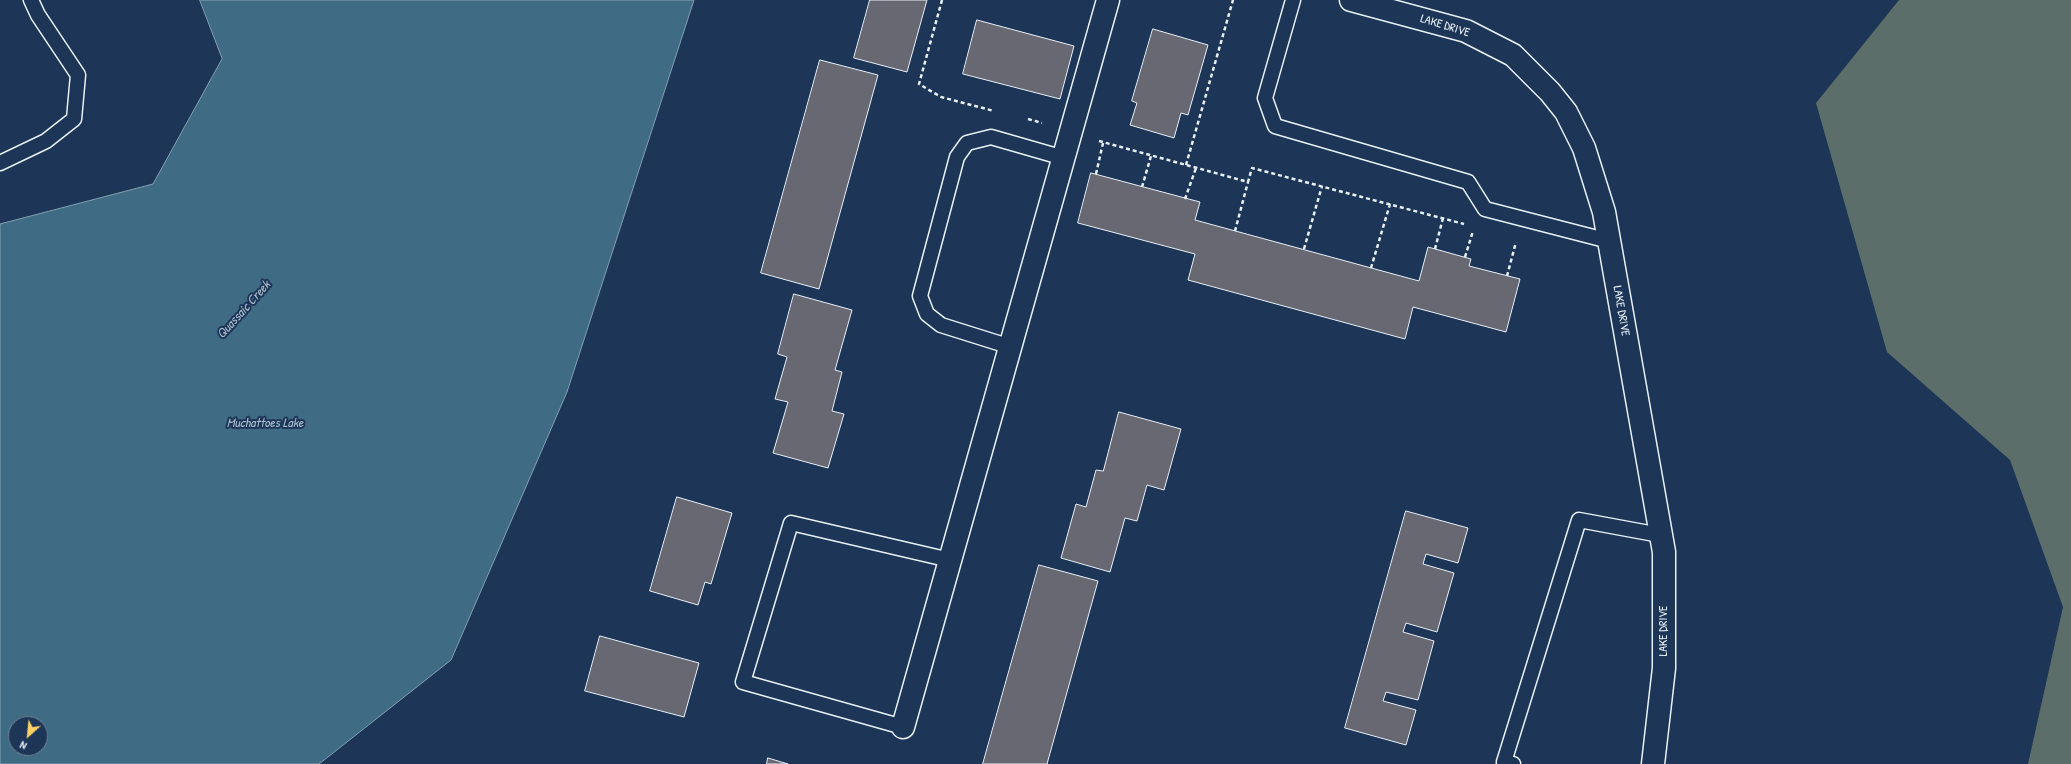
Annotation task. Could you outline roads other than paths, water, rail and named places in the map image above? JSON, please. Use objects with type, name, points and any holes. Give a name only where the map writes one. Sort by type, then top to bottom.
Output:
[{"type":"street","points":[[903,727],[1108,0]]},
{"type":"street","name":"LAKE DRIVE","points":[[1351,0],[1466,31],[1513,55],[1550,92],[1566,112],[1584,148],[1604,212],[1664,552],[1664,668],[1653,764]]},
{"type":"lane","points":[[0,163],[46,141],[74,119],[78,75],[38,15],[31,0]]},
{"type":"lane","points":[[1293,0],[1265,98],[1275,126],[1468,182],[1485,209],[1609,241]]},
{"type":"lane","points":[[1011,346],[941,325],[927,314],[920,296],[957,157],[967,143],[991,137],[1064,158]]},
{"type":"lane","points":[[1513,764],[1504,762],[1579,520],[1660,535]]},
{"type":"lane","points":[[903,727],[743,682],[791,523],[950,560]]},
{"type":"water","name":"Muchattoes Lake","points":[[200,0],[694,0],[567,392],[451,660],[319,764],[0,764],[0,224],[153,184],[222,59]]},
{"type":"water label","name":"Quassaic Creek","points":[[244,310]]}]
